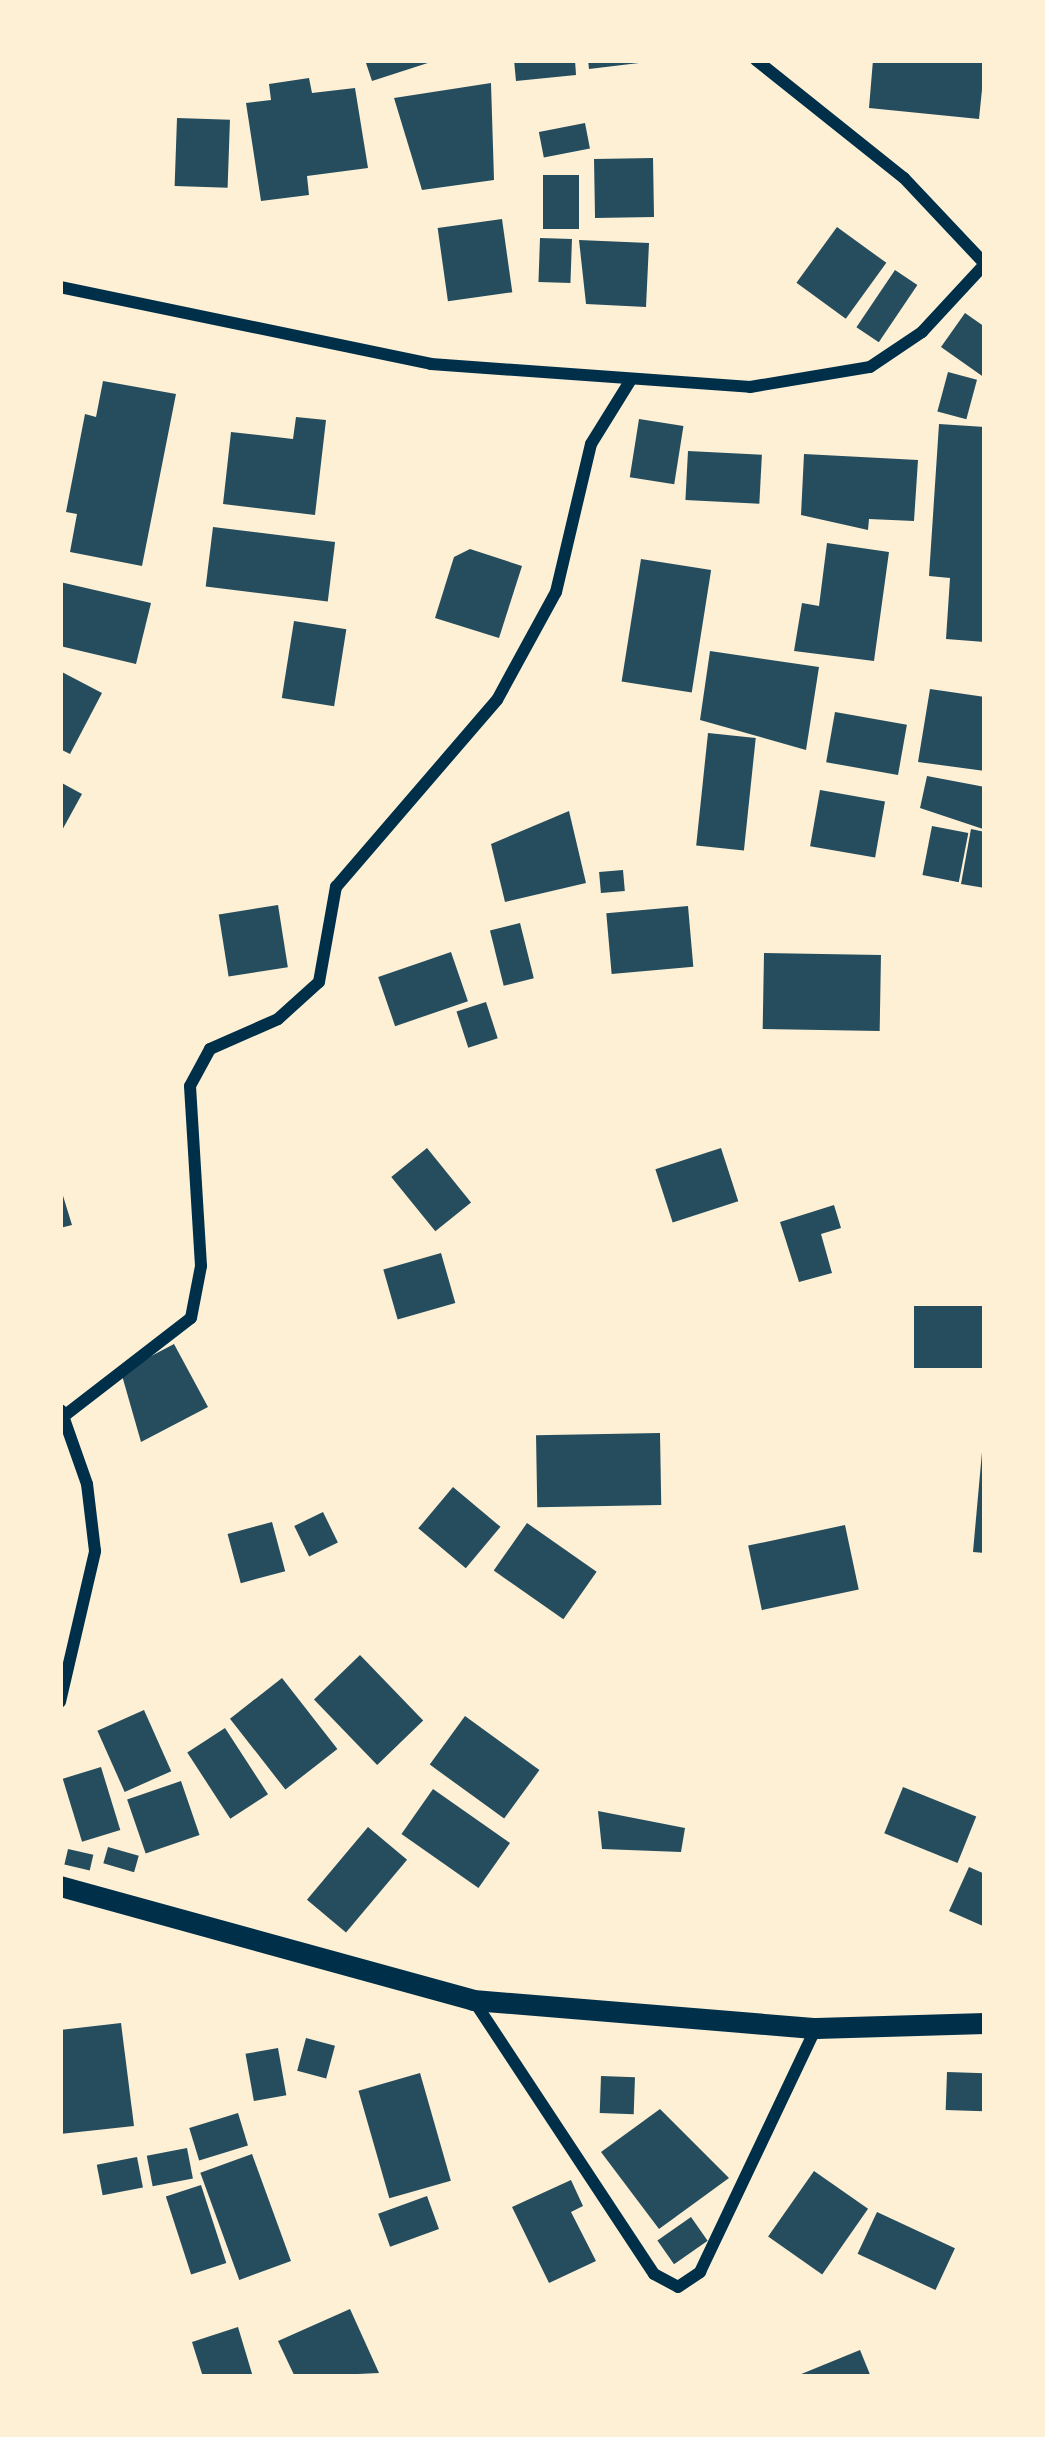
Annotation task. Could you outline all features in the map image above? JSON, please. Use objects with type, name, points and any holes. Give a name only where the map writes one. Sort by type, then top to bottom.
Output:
[{"type":"street","points":[[60,287],[431,364],[630,381],[834,380],[922,332],[985,264],[904,178],[756,60]]},
{"type":"street","points":[[60,1702],[94,1551],[62,1413],[190,1318],[201,1267],[190,1086],[210,1049],[278,1019],[319,982],[336,887],[497,700],[556,592],[591,444],[630,381]]},
{"type":"street","points":[[60,1886],[473,2000],[816,2028],[985,2023]]},
{"type":"street","points":[[473,2000],[654,2274],[678,2287],[700,2272],[816,2028]]},
{"type":"building","points":[[365,60],[434,60],[434,61],[372,81]]},
{"type":"building","points":[[514,60],[575,60],[576,75],[516,81]]},
{"type":"building","points":[[588,60],[638,60],[639,63],[589,69]]},
{"type":"building","points":[[873,60],[985,60],[979,119],[869,108]]},
{"type":"building","points":[[309,78],[312,93],[355,88],[368,168],[307,176],[309,195],[261,201],[246,103],[271,100],[269,84]]},
{"type":"building","points":[[491,83],[494,180],[422,190],[394,98]]},
{"type":"building","points":[[177,118],[230,120],[228,188],[175,186]]},
{"type":"building","points":[[585,123],[590,149],[544,157],[539,132]]},
{"type":"building","points":[[653,158],[654,217],[595,218],[594,159]]},
{"type":"building","points":[[543,175],[579,175],[579,229],[543,229]]},
{"type":"building","points":[[502,219],[512,292],[448,301],[438,228]]},
{"type":"building","points":[[837,227],[886,263],[846,319],[796,283]]},
{"type":"building","points":[[540,238],[572,239],[570,283],[538,282]]},
{"type":"building","points":[[579,240],[649,243],[646,307],[586,304]]},
{"type":"building","points":[[895,270],[917,285],[879,342],[856,327]]},
{"type":"building","points":[[965,313],[985,327],[985,378],[941,347]]},
{"type":"building","points":[[948,372],[977,380],[966,419],[937,412]]},
{"type":"building","points":[[103,381],[176,394],[142,566],[70,552],[77,514],[66,512],[85,414],[96,417]]},
{"type":"building","points":[[296,417],[326,420],[315,515],[223,504],[231,432],[293,439]]},
{"type":"building","points":[[639,419],[683,426],[674,484],[630,477]]},
{"type":"building","points":[[939,424],[985,427],[985,642],[946,639],[950,578],[929,576]]},
{"type":"building","points":[[688,451],[762,455],[759,504],[685,500]]},
{"type":"building","points":[[804,454],[918,460],[914,521],[869,519],[868,530],[801,515]]},
{"type":"building","points":[[213,527],[335,542],[328,602],[206,587]]},
{"type":"building","points":[[827,543],[889,552],[874,661],[794,651],[802,603],[819,606]]},
{"type":"building","points":[[470,549],[522,566],[499,638],[435,618],[454,557]]},
{"type":"building","points":[[641,559],[711,570],[692,693],[622,681]]},
{"type":"building","points":[[60,582],[151,603],[136,664],[60,646]]},
{"type":"building","points":[[294,621],[346,629],[334,706],[282,698]]},
{"type":"building","points":[[710,651],[819,667],[806,750],[700,720]]},
{"type":"building","points":[[60,671],[102,693],[70,754],[60,749]]},
{"type":"building","points":[[930,689],[985,697],[985,771],[918,762]]},
{"type":"building","points":[[835,712],[907,725],[898,775],[826,762]]},
{"type":"building","points":[[708,733],[756,738],[744,850],[696,845]]},
{"type":"building","points":[[927,776],[985,787],[983,829],[920,808]]},
{"type":"building","points":[[60,782],[82,794],[60,834]]},
{"type":"building","points":[[820,790],[885,801],[875,858],[810,846]]},
{"type":"building","points":[[569,811],[586,883],[505,902],[491,844]]},
{"type":"building","points":[[932,826],[968,833],[959,882],[922,875]]},
{"type":"building","points":[[971,829],[985,832],[985,888],[961,884]]},
{"type":"building","points":[[623,870],[625,891],[601,893],[599,872]]},
{"type":"building","points":[[278,905],[288,967],[229,977],[219,914]]},
{"type":"building","points":[[688,906],[693,967],[612,974],[606,913]]},
{"type":"building","points":[[520,923],[534,978],[504,986],[490,930]]},
{"type":"building","points":[[451,952],[468,1001],[395,1026],[378,977]]},
{"type":"building","points":[[764,953],[881,955],[880,1031],[763,1029]]},
{"type":"building","points":[[486,1002],[498,1038],[468,1048],[457,1012]]},
{"type":"building","points":[[427,1148],[471,1202],[435,1231],[391,1177]]},
{"type":"building","points":[[721,1148],[738,1201],[673,1223],[655,1169]]},
{"type":"building","points":[[60,1186],[72,1225],[60,1228]]},
{"type":"building","points":[[834,1205],[841,1228],[821,1234],[832,1273],[799,1282],[780,1222]]},
{"type":"building","points":[[441,1253],[455,1303],[398,1320],[383,1270]]},
{"type":"building","points":[[914,1306],[985,1306],[985,1368],[914,1368]]},
{"type":"building","points":[[174,1344],[208,1407],[141,1442],[121,1372]]},
{"type":"building","points":[[660,1433],[661,1505],[537,1507],[536,1435]]},
{"type":"building","points":[[985,1453],[985,1553],[973,1552]]},
{"type":"building","points":[[453,1487],[500,1527],[466,1568],[418,1528]]},
{"type":"building","points":[[323,1512],[338,1543],[309,1557],[294,1526]]},
{"type":"building","points":[[272,1522],[285,1571],[241,1583],[228,1534]]},
{"type":"building","points":[[527,1523],[597,1572],[563,1619],[494,1571]]},
{"type":"building","points":[[845,1525],[859,1590],[762,1610],[748,1546]]},
{"type":"building","points":[[360,1655],[423,1720],[377,1765],[314,1699]]},
{"type":"building","points":[[282,1678],[337,1749],[285,1790],[230,1719]]},
{"type":"building","points":[[144,1710],[171,1771],[125,1792],[97,1731]]},
{"type":"building","points":[[465,1716],[539,1770],[504,1819],[430,1765]]},
{"type":"building","points":[[225,1728],[268,1794],[230,1819],[187,1753]]},
{"type":"building","points":[[101,1767],[120,1830],[82,1842],[63,1779]]},
{"type":"building","points":[[181,1781],[200,1835],[146,1853],[127,1800]]},
{"type":"building","points":[[903,1787],[976,1817],[958,1863],[884,1833]]},
{"type":"building","points":[[433,1789],[510,1843],[478,1888],[401,1834]]},
{"type":"building","points":[[598,1811],[685,1828],[681,1852],[602,1849]]},
{"type":"building","points":[[368,1827],[407,1860],[346,1933],[307,1900]]},
{"type":"building","points":[[108,1847],[139,1856],[134,1872],[103,1863]]},
{"type":"building","points":[[68,1849],[93,1855],[90,1870],[64,1865]]},
{"type":"building","points":[[969,1867],[985,1874],[983,1926],[949,1911]]},
{"type":"building","points":[[121,2023],[134,2126],[60,2134],[60,2030]]},
{"type":"building","points":[[306,2038],[335,2046],[326,2079],[297,2071]]},
{"type":"building","points":[[278,2048],[286,2095],[254,2101],[246,2054]]},
{"type":"building","points":[[947,2072],[985,2073],[984,2111],[946,2110]]},
{"type":"building","points":[[420,2073],[451,2181],[389,2198],[358,2091]]},
{"type":"building","points":[[601,2076],[635,2077],[634,2114],[600,2113]]},
{"type":"building","points":[[660,2109],[729,2178],[659,2229],[601,2152]]},
{"type":"building","points":[[238,2113],[248,2146],[199,2160],[189,2128]]},
{"type":"building","points":[[187,2148],[193,2178],[153,2186],[147,2156]]},
{"type":"building","points":[[252,2154],[291,2261],[239,2280],[200,2173]]},
{"type":"building","points":[[137,2157],[143,2187],[103,2195],[97,2165]]},
{"type":"building","points":[[814,2171],[868,2209],[822,2274],[768,2237]]},
{"type":"building","points":[[571,2180],[583,2206],[571,2212],[596,2261],[549,2283],[512,2207]]},
{"type":"building","points":[[201,2185],[226,2263],[191,2274],[166,2196]]},
{"type":"building","points":[[427,2196],[439,2229],[390,2247],[378,2214]]},
{"type":"building","points":[[877,2212],[955,2248],[936,2290],[858,2254]]},
{"type":"building","points":[[691,2217],[708,2241],[674,2264],[657,2241]]},
{"type":"building","points":[[350,2309],[379,2373],[295,2377],[278,2341]]},
{"type":"building","points":[[238,2327],[253,2377],[203,2377],[192,2342]]},
{"type":"building","points":[[860,2350],[871,2377],[794,2377]]}]
